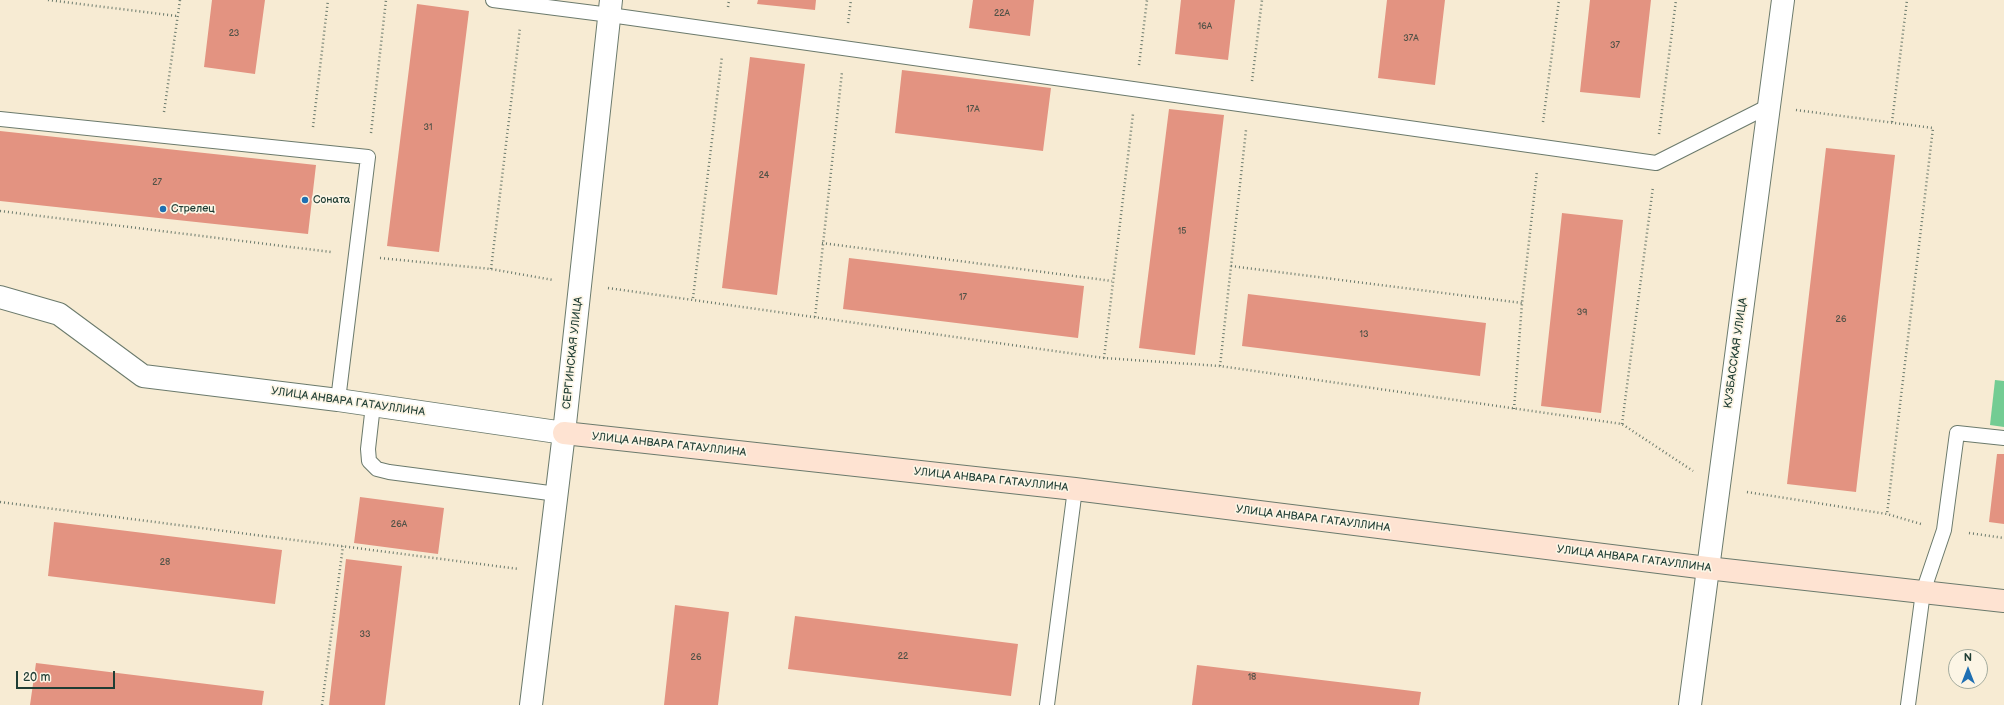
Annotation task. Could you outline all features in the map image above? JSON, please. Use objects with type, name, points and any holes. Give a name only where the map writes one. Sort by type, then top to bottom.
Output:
[{"type":"street","name":"КУЗБАССКАЯ УЛИЦА","points":[[1690,705],[1717,487],[1770,106],[1783,0]]},
{"type":"street","name":"СЕРГИНСКАЯ УЛИЦА","points":[[531,705],[564,433],[610,7]]},
{"type":"street","name":"УЛИЦА АНВАРА ГАТАУЛЛИНА","points":[[0,297],[60,314],[143,376],[338,400],[564,433],[1075,489],[1707,568],[2004,601]]},
{"type":"lane","points":[[493,0],[523,4],[610,7],[725,32],[1656,163],[1770,106]]},
{"type":"lane","points":[[0,119],[368,157],[357,256],[338,400]]},
{"type":"lane","points":[[373,405],[368,449],[369,461],[377,469],[389,472],[557,494]]},
{"type":"lane","points":[[1908,705],[1923,592],[1944,530],[1957,433],[2004,438]]},
{"type":"lane","points":[[1047,705],[1075,489]]},
{"type":"path","points":[[48,0],[177,16]]},
{"type":"path","points":[[161,136],[180,0]]},
{"type":"path","points":[[310,151],[328,0]]},
{"type":"path","points":[[368,157],[386,0]]},
{"type":"path","points":[[693,298],[729,0]]},
{"type":"path","points":[[815,317],[822,243],[851,0]]},
{"type":"path","points":[[1104,358],[1112,281],[1147,0]]},
{"type":"path","points":[[1220,366],[1262,0]]},
{"type":"path","points":[[1514,408],[1522,303],[1559,0]]},
{"type":"path","points":[[1622,424],[1676,0]]},
{"type":"path","points":[[1892,122],[1907,0]]},
{"type":"path","points":[[491,269],[523,4]]},
{"type":"path","points":[[1770,106],[1934,128],[1887,514]]},
{"type":"path","points":[[0,211],[357,256],[491,269],[580,284],[693,298],[1104,358],[1220,366],[1622,424],[1717,487],[1887,514],[1944,530],[2004,538]]},
{"type":"path","points":[[822,243],[1112,281]]},
{"type":"path","points":[[1231,266],[1522,303]]},
{"type":"path","points":[[0,502],[547,572]]},
{"type":"path","points":[[322,705],[343,546]]},
{"type":"green space","points":[[1995,380],[2004,381],[2004,427],[1990,425]]},
{"type":"building","points":[[212,0],[265,0],[255,74],[204,67]]},
{"type":"building","points":[[758,0],[816,0],[815,10],[757,4]]},
{"type":"building","points":[[973,0],[1034,0],[1030,36],[969,28]]},
{"type":"building","points":[[1181,0],[1235,0],[1228,60],[1175,54]]},
{"type":"building","points":[[1387,0],[1445,0],[1435,85],[1378,78]]},
{"type":"building","points":[[1590,0],[1651,0],[1640,98],[1580,92]]},
{"type":"building","points":[[417,4],[469,11],[439,252],[387,246]]},
{"type":"building","points":[[750,57],[805,64],[777,295],[722,288]]},
{"type":"building","points":[[902,70],[1051,88],[1043,151],[895,133]]},
{"type":"building","points":[[1169,109],[1224,115],[1195,355],[1139,348]]},
{"type":"building","points":[[0,131],[316,165],[308,234],[0,201]]},
{"type":"building","points":[[1826,148],[1895,155],[1856,492],[1787,484]]},
{"type":"building","points":[[1562,213],[1623,220],[1601,413],[1541,406]]},
{"type":"building","points":[[849,258],[1084,286],[1078,338],[843,309]]},
{"type":"building","points":[[1248,294],[1486,323],[1480,376],[1242,346]]},
{"type":"building","points":[[1997,454],[2004,454],[2004,524],[1989,522]]},
{"type":"building","points":[[360,497],[444,508],[438,554],[354,543]]},
{"type":"building","points":[[54,522],[282,550],[275,604],[48,576]]},
{"type":"building","points":[[346,559],[402,566],[385,705],[329,705]]},
{"type":"building","points":[[675,605],[729,612],[718,705],[664,705]]},
{"type":"building","points":[[795,616],[1018,644],[1011,696],[788,669]]},
{"type":"building","points":[[36,663],[264,691],[262,705],[30,705]]},
{"type":"building","points":[[1197,665],[1421,692],[1419,705],[1192,705]]},
{"type":"place","name":"Соната","points":[[305,200]]},
{"type":"place","name":"Стрелец","points":[[163,209]]}]
